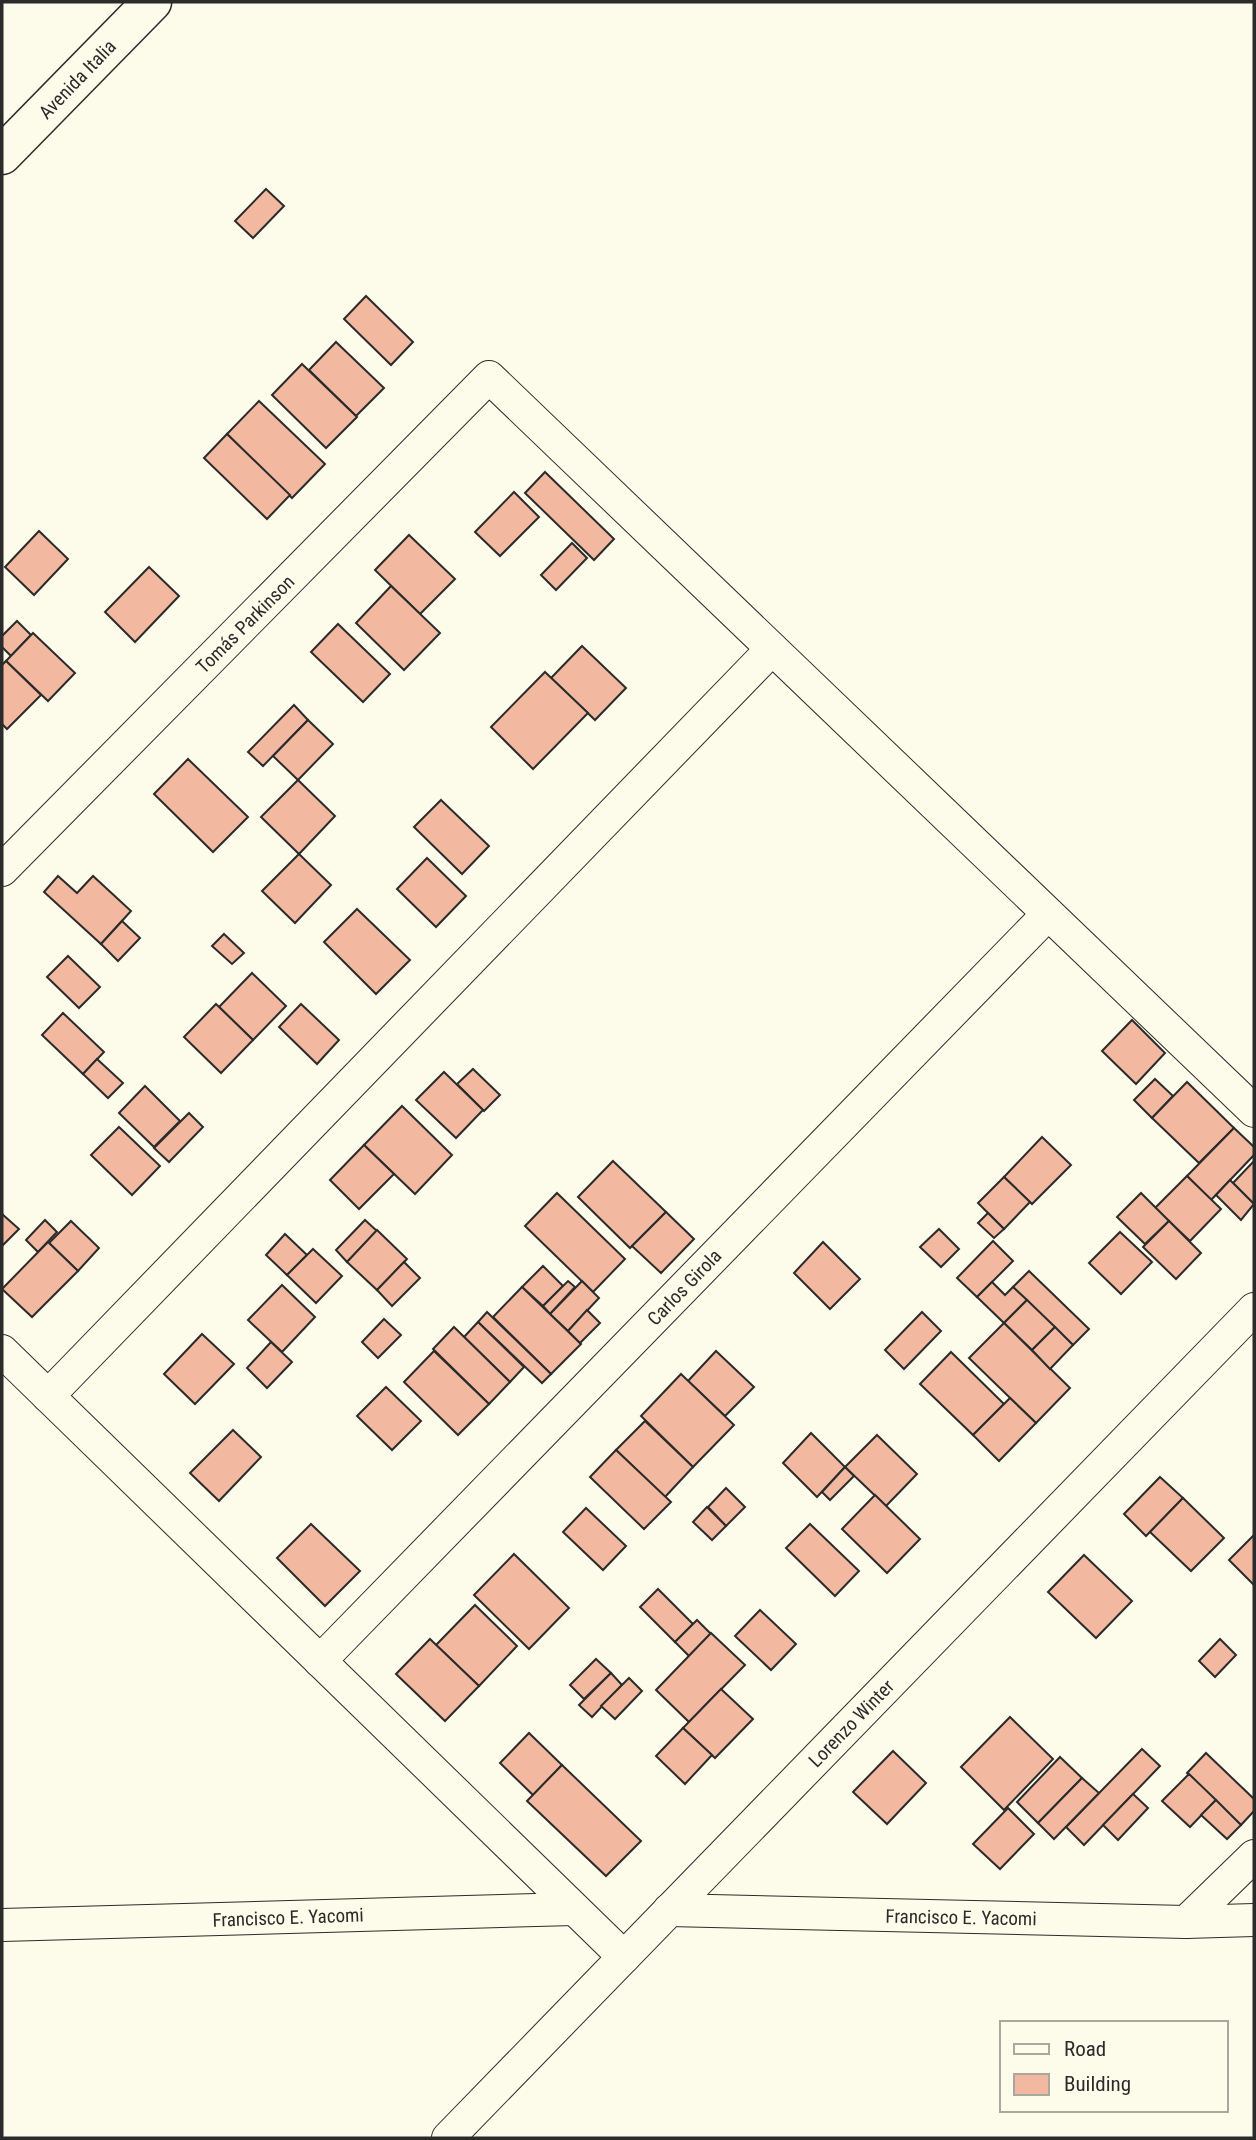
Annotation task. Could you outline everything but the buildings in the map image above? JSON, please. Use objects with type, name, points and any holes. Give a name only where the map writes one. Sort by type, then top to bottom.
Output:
[{"type":"main road","name":"Avenida Italia","points":[[2,155],[152,2]]},
{"type":"street","name":"Tomás Parkinson","points":[[2,870],[489,377],[772,649]]},
{"type":"street","points":[[48,1396],[772,649],[1254,1111]]},
{"type":"street","name":"Carlos Girola","points":[[320,1661],[1048,914]]},
{"type":"street","name":"Lorenzo Winter","points":[[448,2138],[1254,1309]]},
{"type":"street","points":[[2,1352],[624,1957]]},
{"type":"street","points":[[1186,1923],[1254,1856]]},
{"type":"street","name":"Francisco E. Yacomi","points":[[2,1925],[575,1909]]},
{"type":"street","name":"Francisco E. Yacomi","points":[[668,1910],[1186,1923],[1254,1920]]}]
